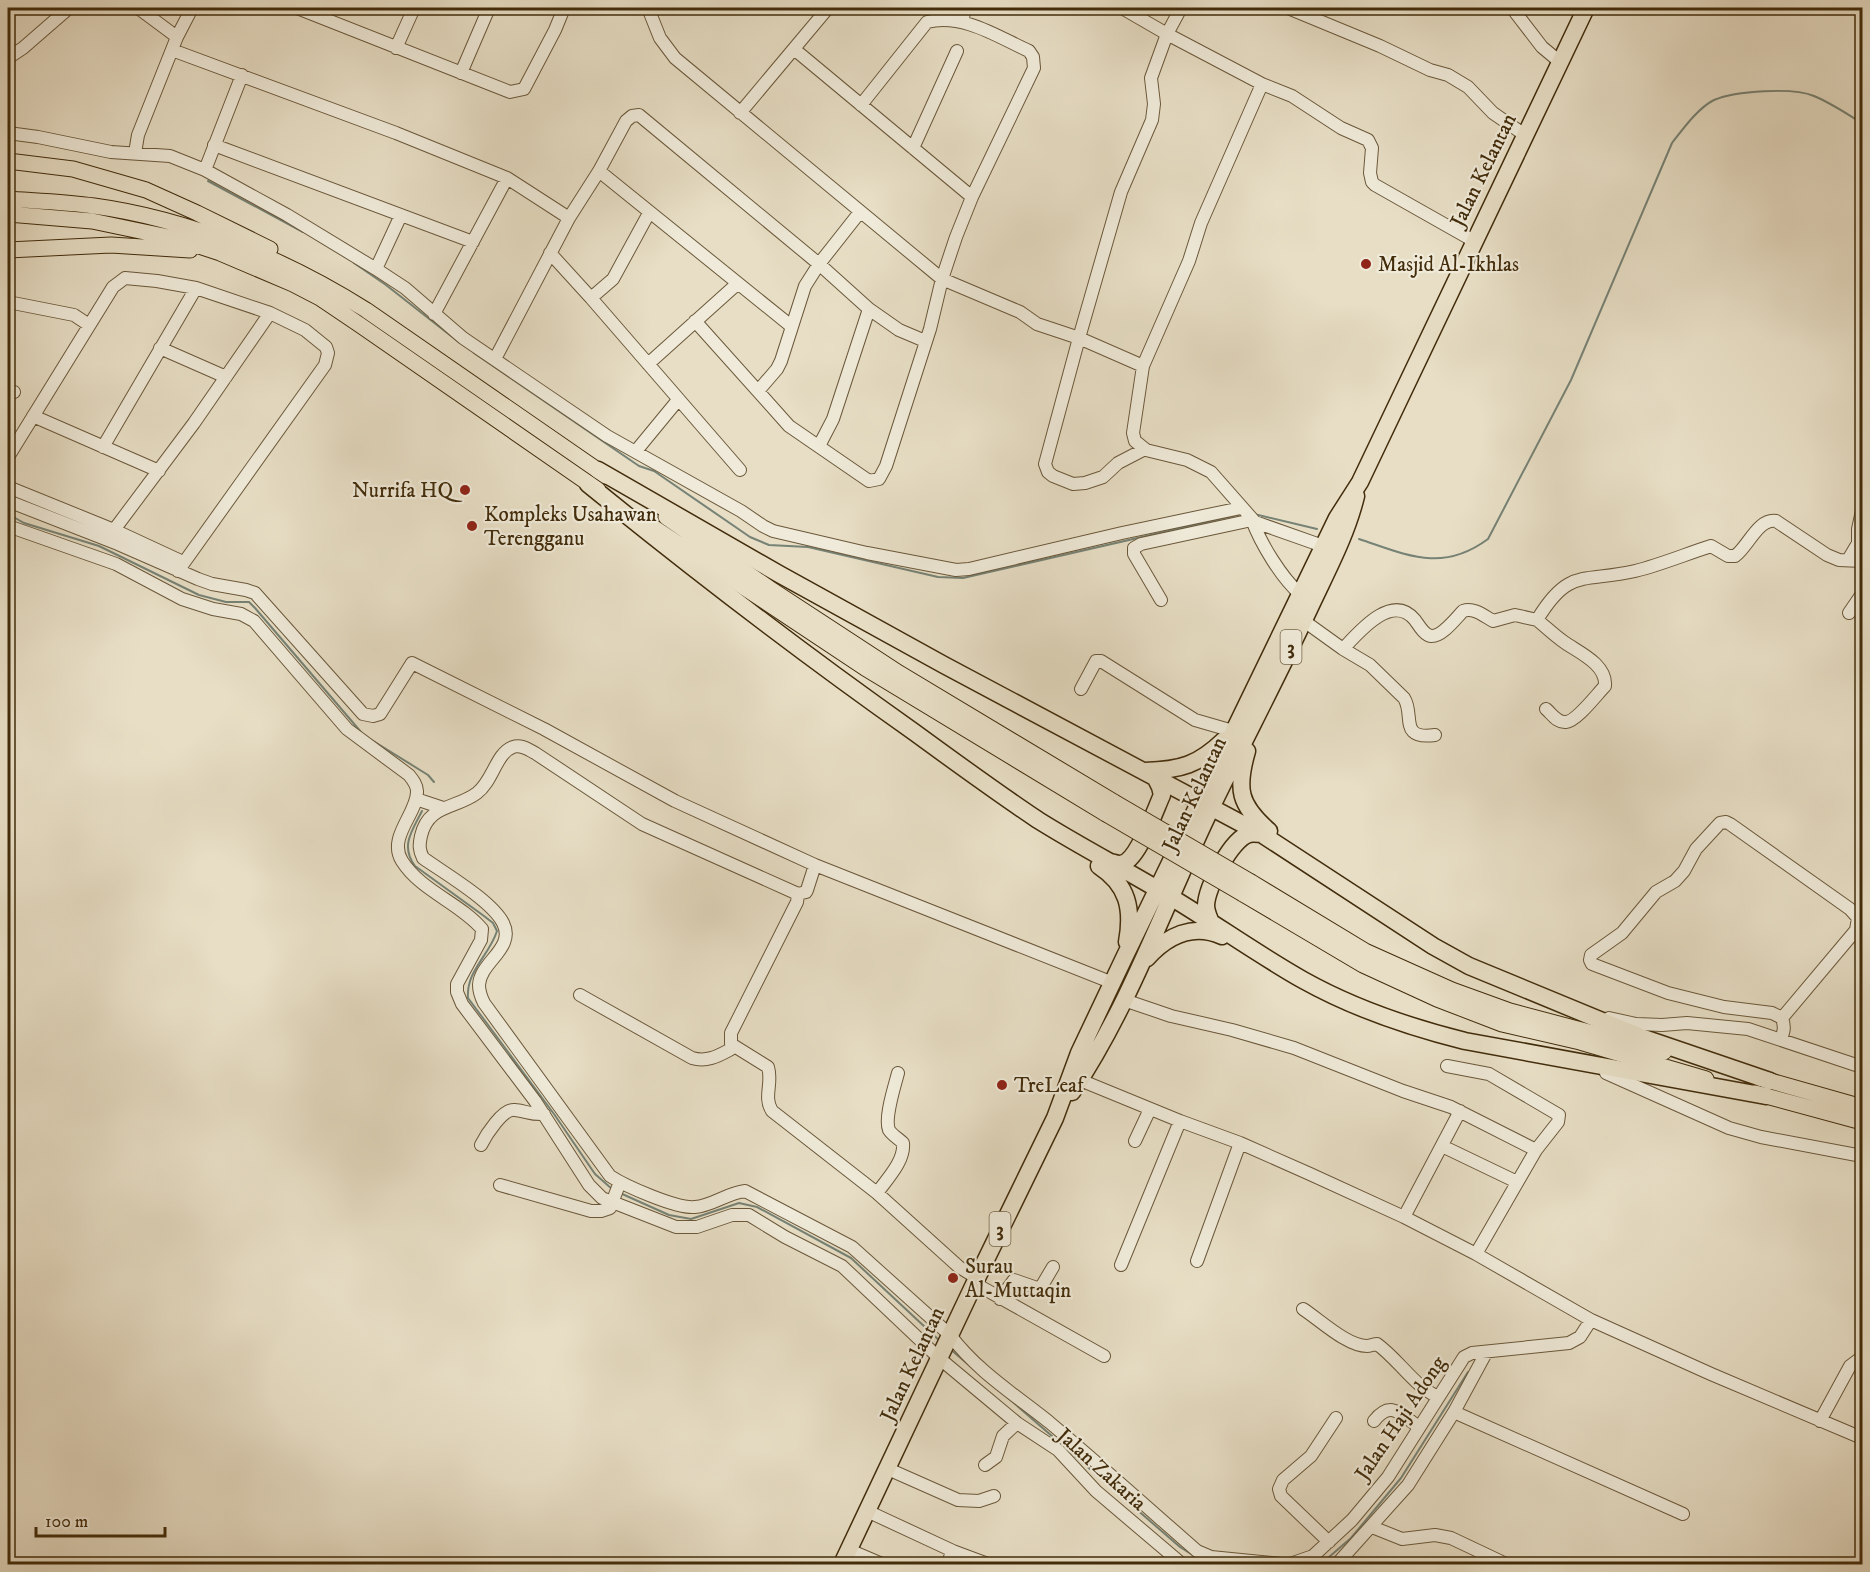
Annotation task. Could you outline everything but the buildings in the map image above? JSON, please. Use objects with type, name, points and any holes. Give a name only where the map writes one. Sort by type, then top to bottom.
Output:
[{"type":"highway","name":"Jalan Kelantan","points":[[1055,1118],[1080,1080],[1127,994],[1164,893],[1205,805],[1233,731],[1337,518],[1360,482],[1586,8]]},
{"type":"highway","points":[[593,477],[831,602],[1263,835],[1293,852],[1433,946],[1469,966],[1768,1088]]},
{"type":"highway","points":[[593,477],[664,545],[860,694],[1040,821],[1164,893],[1303,980],[1344,1000],[1430,1032],[1524,1052],[1768,1088]]},
{"type":"highway","name":"Jalan Kelantan","points":[[1205,805],[1258,712],[1304,621],[1349,523],[1360,482]]},
{"type":"highway","points":[[1258,712],[1241,770],[1241,790],[1247,809],[1293,852]]},
{"type":"highway","points":[[1150,774],[1177,769],[1199,761],[1233,731]]},
{"type":"highway","points":[[1106,861],[1121,864],[1129,861],[1137,850],[1162,795],[1160,787],[1150,774]]},
{"type":"highway","points":[[1040,821],[1064,843],[1108,872],[1116,881],[1130,906],[1130,927],[1124,958]]},
{"type":"highway","points":[[1211,923],[1206,904],[1211,886],[1231,848],[1238,840],[1250,833],[1263,835]]},
{"type":"highway","name":"Jalan Kelantan","points":[[845,1557],[975,1280],[1055,1118],[1079,1053],[1124,958],[1164,893]]},
{"type":"highway","points":[[1127,994],[1148,957],[1167,940],[1188,932],[1209,930],[1261,954]]},
{"type":"main road","points":[[8,161],[73,169],[146,190],[264,246],[348,299],[593,477],[865,668],[1247,888],[1363,965],[1398,983],[1502,1024],[1768,1088],[1863,1107]]},
{"type":"main road","points":[[8,199],[96,207],[188,226],[257,254],[348,299]]},
{"type":"main road","points":[[8,214],[92,221],[178,239],[220,253],[293,284],[320,298],[593,477]]},
{"type":"main road","points":[[8,250],[111,245],[220,253]]},
{"type":"main road","points":[[1768,1088],[1863,1122]]},
{"type":"street","points":[[138,8],[177,37]]},
{"type":"street","points":[[135,153],[138,135],[177,37],[192,8]]},
{"type":"street","points":[[297,8],[510,92],[524,89],[564,8]]},
{"type":"street","points":[[396,48],[414,8]]},
{"type":"street","points":[[461,73],[489,8]]},
{"type":"street","points":[[648,8],[660,38],[675,58],[942,279],[1020,312],[1037,324],[1079,338],[1143,366]]},
{"type":"street","points":[[740,113],[828,8]]},
{"type":"street","points":[[963,21],[964,8]]},
{"type":"street","points":[[1034,8],[1044,8]]},
{"type":"street","points":[[1122,8],[1262,84],[1292,96],[1341,129],[1368,140],[1372,148],[1370,173],[1375,185],[1474,241]]},
{"type":"street","points":[[1145,449],[1118,463],[1103,477],[1085,483],[1073,484],[1048,472],[1046,458],[1121,192],[1152,120],[1154,104],[1151,78],[1167,34],[1181,8]]},
{"type":"street","points":[[1290,8],[1430,70],[1448,75],[1468,87],[1493,113],[1525,135]]},
{"type":"street","points":[[1512,8],[1542,47],[1560,62]]},
{"type":"street","points":[[8,58],[23,48],[64,9]]},
{"type":"street","points":[[695,321],[789,426],[869,481],[879,479],[886,466],[930,329],[942,279],[972,197],[1034,68],[1033,57],[1029,51],[963,21],[940,19],[927,22],[861,105]]},
{"type":"street","points":[[794,49],[972,197]]},
{"type":"street","points":[[172,50],[396,133],[507,178],[569,218]]},
{"type":"street","points":[[913,148],[957,51]]},
{"type":"street","points":[[205,170],[242,75]]},
{"type":"street","points":[[1262,84],[1201,223],[1189,261],[1143,366],[1132,433],[1135,441],[1145,449],[1187,460],[1211,472],[1221,481],[1252,520],[1256,531],[1289,584],[1300,594]]},
{"type":"street","points":[[495,359],[569,218],[599,171],[626,121],[632,116],[639,116],[819,264],[869,309],[899,330],[925,341]]},
{"type":"street","points":[[8,133],[38,136],[111,152],[170,156],[205,170],[376,268],[405,288],[463,338],[607,436],[773,531],[956,570],[1241,508]]},
{"type":"street","points":[[214,145],[472,242]]},
{"type":"street","points":[[599,171],[791,326]]},
{"type":"street","points":[[434,314],[507,178]]},
{"type":"street","points":[[758,390],[777,369],[805,286],[819,264],[860,212]]},
{"type":"street","points":[[591,298],[613,279],[650,213]]},
{"type":"street","points":[[376,268],[401,215]]},
{"type":"street","points":[[550,254],[740,470]]},
{"type":"street","points":[[8,457],[113,287],[125,278],[196,288],[270,313],[305,330],[326,347],[328,359],[180,566]]},
{"type":"street","points":[[648,364],[738,284]]},
{"type":"street","points":[[103,447],[196,288]]},
{"type":"street","points":[[8,302],[74,315],[89,325]]},
{"type":"street","points":[[819,446],[833,419],[869,309]]},
{"type":"street","points":[[114,530],[159,471],[270,313]]},
{"type":"street","points":[[160,348],[226,377]]},
{"type":"street","points":[[636,451],[678,400]]},
{"type":"street","points":[[33,416],[159,471]]},
{"type":"street","points":[[8,487],[114,530],[212,584],[255,593],[363,714],[367,728],[410,775],[417,790],[416,799],[400,836],[401,860],[418,879],[474,920],[482,929],[481,940],[456,984],[462,1004],[544,1114],[590,1185],[602,1198],[676,1227],[697,1227],[741,1214],[757,1219],[785,1237],[842,1266],[944,1346],[962,1352],[1007,1392],[1042,1428],[1197,1551],[1211,1557],[1282,1564]]},
{"type":"street","points":[[8,501],[180,566]]},
{"type":"street","points":[[1848,560],[1858,543],[1858,529],[1863,511]]},
{"type":"street","points":[[1161,600],[1134,554],[1134,548],[1141,544],[1252,520],[1323,546]]},
{"type":"street","points":[[1537,620],[1550,598],[1569,583],[1589,576],[1635,571],[1711,546],[1728,556],[1735,556],[1764,523],[1771,520],[1776,521],[1827,555],[1839,560],[1863,561]]},
{"type":"street","points":[[8,526],[116,564],[182,599],[213,609],[241,614],[254,621],[347,729],[367,728],[380,714],[412,663],[544,729],[675,801],[814,868],[1113,983]]},
{"type":"street","points":[[1849,613],[1863,594]]},
{"type":"street","points":[[1343,649],[1367,623],[1386,612],[1401,610],[1411,615],[1427,635],[1432,636],[1440,633],[1468,609],[1493,621],[1515,615],[1537,620],[1562,641],[1595,662],[1606,680],[1605,686],[1574,720],[1558,721],[1546,709]]},
{"type":"street","points":[[1304,621],[1370,665],[1404,698],[1408,704],[1408,722],[1412,730],[1422,737],[1435,735]]},
{"type":"street","points":[[1081,688],[1096,661],[1101,661],[1195,720],[1233,731]]},
{"type":"street","points":[[803,892],[642,824],[535,753],[519,746],[511,747],[502,755],[490,779],[476,794],[442,808],[432,816],[422,832],[419,852],[423,858],[485,903],[505,926],[506,939],[503,946],[484,971],[479,982],[483,1003],[533,1068],[610,1176],[620,1185],[680,1206],[695,1207],[736,1192],[745,1191],[755,1195],[852,1246],[944,1346]]},
{"type":"street","points":[[416,799],[442,808]]},
{"type":"street","points":[[1781,1039],[1785,1027],[1782,1018],[1772,1013],[1724,1007],[1668,993],[1592,964],[1590,960],[1591,955],[1622,933],[1656,892],[1675,881],[1684,871],[1696,849],[1720,823],[1726,822],[1850,909],[1858,918],[1856,930],[1782,1018]]},
{"type":"street","points":[[814,868],[729,1041],[768,1067],[770,1076],[768,1104],[772,1111],[877,1193],[959,1267],[1000,1299],[1104,1356]]},
{"type":"street","points":[[1127,994],[1171,1016],[1232,1030],[1294,1048],[1460,1111],[1536,1150]]},
{"type":"street","points":[[579,995],[692,1058],[705,1060],[715,1058],[735,1047]]},
{"type":"street","points":[[1584,1013],[1636,1023],[1662,1025],[1687,1023],[1748,1029],[1863,1067]]},
{"type":"street","points":[[1524,1052],[1612,1074],[1730,1128],[1761,1137],[1863,1156]]},
{"type":"street","points":[[1447,1066],[1489,1074],[1557,1112],[1560,1119],[1536,1150],[1476,1254]]},
{"type":"street","points":[[877,1193],[901,1159],[904,1150],[903,1143],[890,1132],[888,1125],[898,1073]]},
{"type":"street","points":[[1080,1080],[1240,1143],[1404,1217],[1476,1254],[1591,1320],[1863,1438]]},
{"type":"street","points":[[1135,1141],[1150,1109]]},
{"type":"street","points":[[481,1145],[489,1130],[511,1110],[529,1114],[544,1114]]},
{"type":"street","points":[[1404,1217],[1460,1111]]},
{"type":"street","points":[[1121,1265],[1180,1121]]},
{"type":"street","points":[[1197,1261],[1240,1143]]},
{"type":"street","points":[[1442,1146],[1517,1182]]},
{"type":"street","points":[[500,1185],[601,1212],[610,1208],[620,1185]]},
{"type":"street","points":[[1000,1299],[1014,1280],[1040,1289],[1053,1267]]},
{"type":"street","points":[[1304,1309],[1325,1323],[1337,1336],[1367,1346],[1377,1344],[1429,1393],[1438,1397]]},
{"type":"street","name":"Jalan Haji Adong","points":[[1290,1564],[1317,1560],[1329,1542],[1352,1521],[1388,1477],[1464,1357],[1472,1353],[1569,1343],[1580,1337],[1591,1320]]},
{"type":"street","name":"Jalan Zakaria","points":[[944,1346],[1017,1424],[1042,1428],[1058,1450],[1096,1491],[1182,1564]]},
{"type":"street","points":[[1337,1564],[1408,1485],[1454,1412],[1486,1353]]},
{"type":"street","points":[[1820,1421],[1850,1366],[1863,1357]]},
{"type":"street","points":[[1374,1421],[1381,1411],[1387,1409],[1395,1411],[1419,1427]]},
{"type":"street","points":[[1454,1412],[1683,1514]]},
{"type":"street","points":[[1329,1542],[1281,1496],[1279,1489],[1283,1480],[1311,1456],[1336,1418]]},
{"type":"street","points":[[985,1465],[996,1457],[1003,1436],[1017,1424]]},
{"type":"street","points":[[888,1469],[958,1500],[978,1501],[994,1496]]},
{"type":"street","points":[[867,1511],[953,1551],[988,1564]]},
{"type":"street","points":[[1372,1527],[1402,1539],[1435,1535],[1451,1538],[1506,1564]]},
{"type":"street","points":[[947,1564],[953,1551]]},
{"type":"street","points":[[845,1557],[882,1564]]},
{"type":"waterway","points":[[1359,539],[1393,551],[1424,558],[1455,556],[1488,539],[1571,380],[1672,143],[1702,108],[1714,100],[1736,94],[1764,91],[1805,93],[1862,123]]},
{"type":"waterway","points":[[208,181],[303,232]]},
{"type":"waterway","points":[[354,263],[460,343]]},
{"type":"waterway","points":[[474,353],[639,466],[654,471],[750,537],[769,545],[808,547],[938,577],[963,578],[1238,515]]},
{"type":"waterway","points":[[8,514],[24,523],[99,546],[199,595],[226,602],[249,602],[361,732]]},
{"type":"waterway","points":[[1254,514],[1317,529]]},
{"type":"waterway","points":[[370,739],[428,775],[434,782]]},
{"type":"waterway","points":[[422,811],[411,832],[408,845],[408,852],[415,866],[493,923],[497,931],[474,972],[468,988],[468,998],[554,1114],[595,1174],[612,1189]]},
{"type":"waterway","points":[[620,1193],[669,1215],[691,1219],[739,1203],[757,1207],[851,1258],[941,1342]]},
{"type":"waterway","points":[[950,1349],[969,1365]]},
{"type":"waterway","points":[[1321,1564],[1351,1538],[1401,1478],[1468,1372]]},
{"type":"waterway","points":[[1007,1397],[1180,1547],[1207,1564]]},
{"type":"place","name":"Masjid Al-Ikhlas","points":[[1366,264]]},
{"type":"place","name":"Nurrifa HQ","points":[[465,490]]},
{"type":"place","name":"Kompleks Usahawan Terengganu","points":[[472,526]]},
{"type":"place","name":"TreLeaf","points":[[1002,1085]]},
{"type":"place","name":"Surau Al-Muttaqin","points":[[953,1278]]}]
